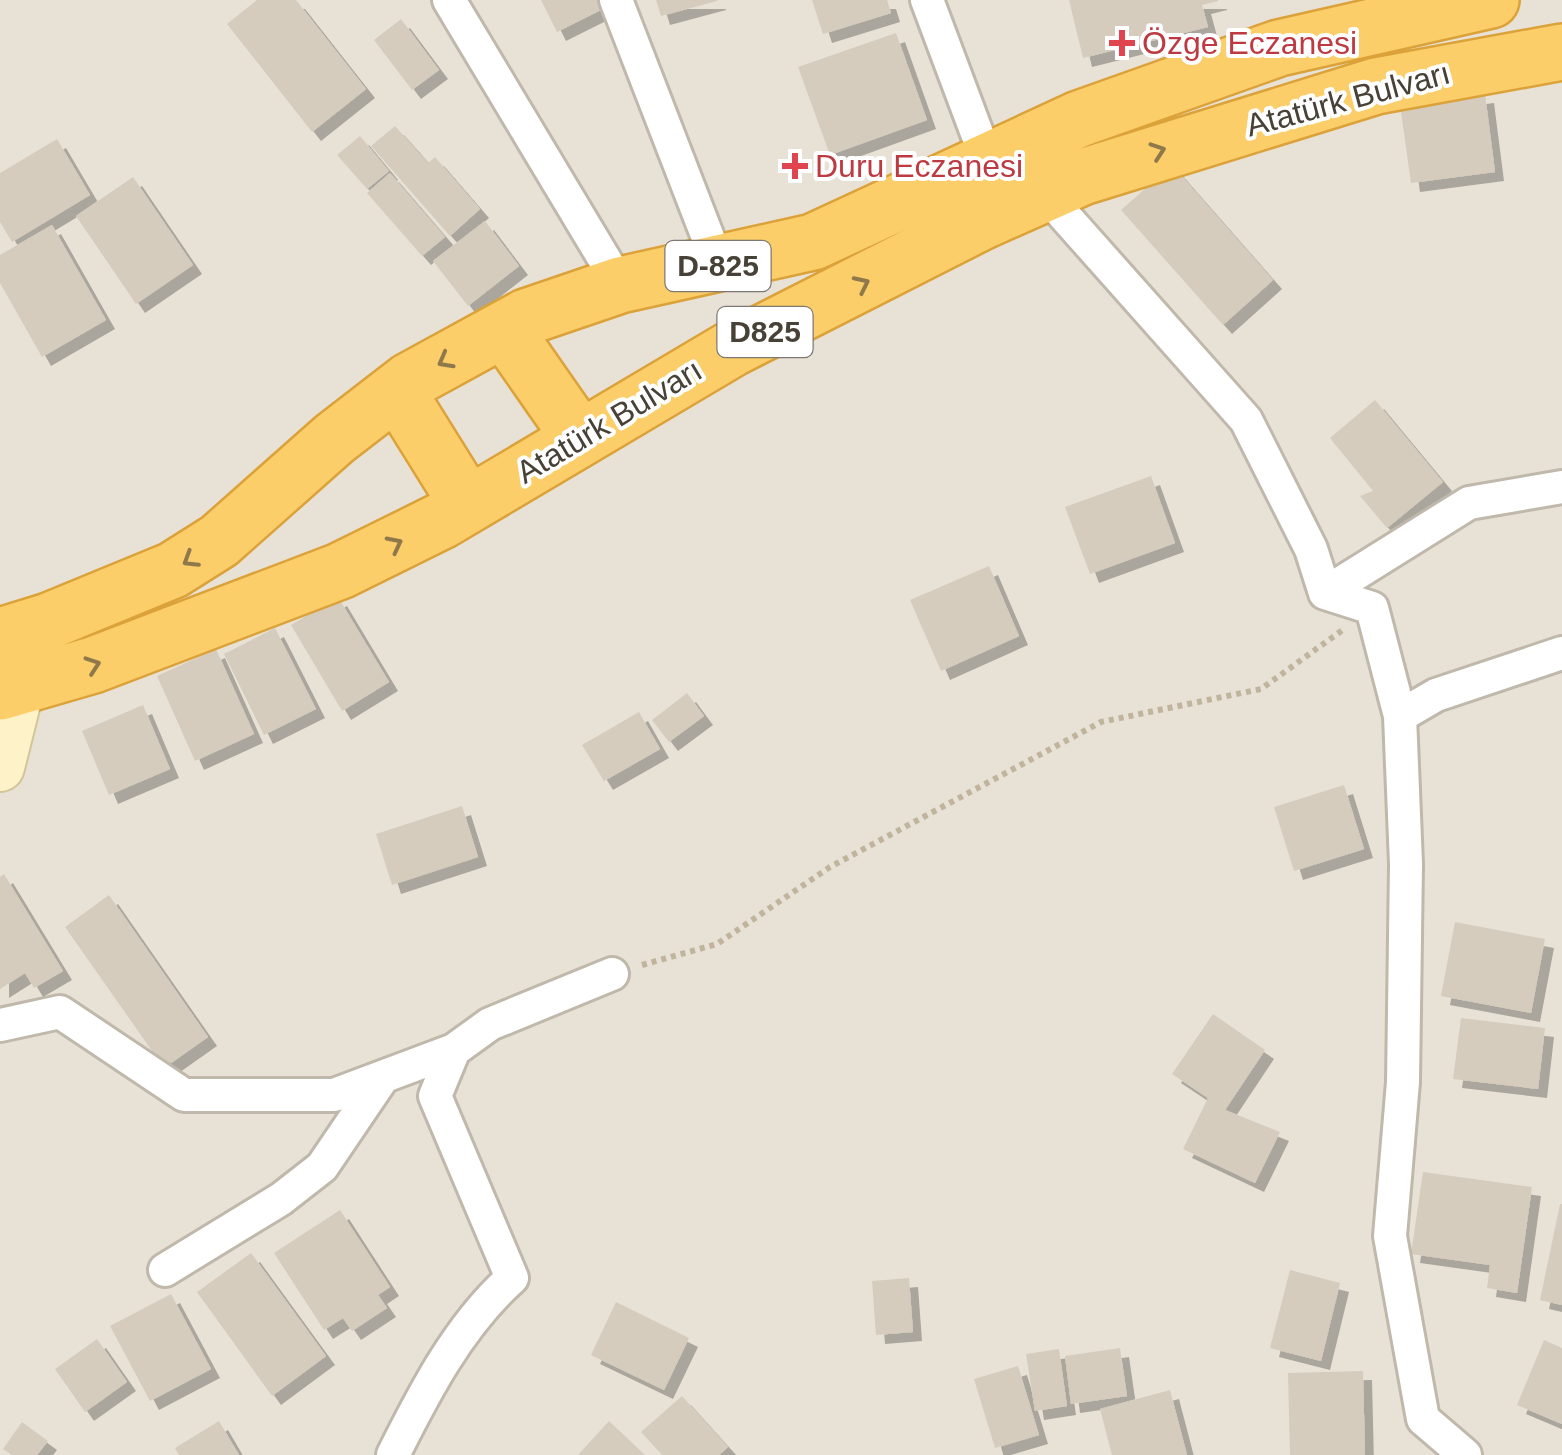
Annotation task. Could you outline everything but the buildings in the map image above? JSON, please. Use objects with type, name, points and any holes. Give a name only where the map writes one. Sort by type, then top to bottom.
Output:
[{"type":"highway","name":"Atatürk Bulvarı","points":[[0,636],[49,621],[173,570],[219,541],[334,439],[397,391],[504,329],[566,300],[719,266],[831,235],[1079,119],[1279,48],[1492,0]]},
{"type":"highway","name":"Atatürk Bulvarı","points":[[10,690],[93,666],[340,571],[468,505],[733,348],[984,221],[1082,177],[1171,146],[1376,86],[1562,52]]},
{"type":"highway","points":[[504,329],[580,438]]},
{"type":"highway","points":[[397,391],[468,505]]},
{"type":"street","points":[[449,0],[620,285]]},
{"type":"street","points":[[616,0],[719,266]]},
{"type":"street","points":[[927,0],[987,160]]},
{"type":"street","points":[[1046,195],[1246,420],[1311,549],[1325,594]]},
{"type":"street","points":[[1325,594],[1468,503],[1562,487]]},
{"type":"street","points":[[1325,594],[1372,608],[1400,716],[1406,864],[1404,1062],[1390,1236],[1423,1419],[1465,1455]]},
{"type":"street","points":[[1400,716],[1436,695],[1562,653]]},
{"type":"street","points":[[0,768],[10,690]]},
{"type":"street","points":[[0,1025],[60,1012],[184,1095],[334,1096],[454,1050],[490,1024],[612,974]]},
{"type":"street","points":[[393,1455],[421,1399],[484,1302],[512,1278],[435,1096],[454,1050]]},
{"type":"street","points":[[165,1270],[281,1199],[322,1168],[380,1080]]},
{"type":"path","points":[[612,974],[717,944],[830,867],[1101,722],[1260,689],[1372,608]]},
{"type":"shaded area","points":[[0,0],[1562,0],[1562,1455],[0,1455]]},
{"type":"place","name":"Özge Eczanesi","points":[[1122,43]]},
{"type":"place","name":"Duru Eczanesi","points":[[795,166]]}]
